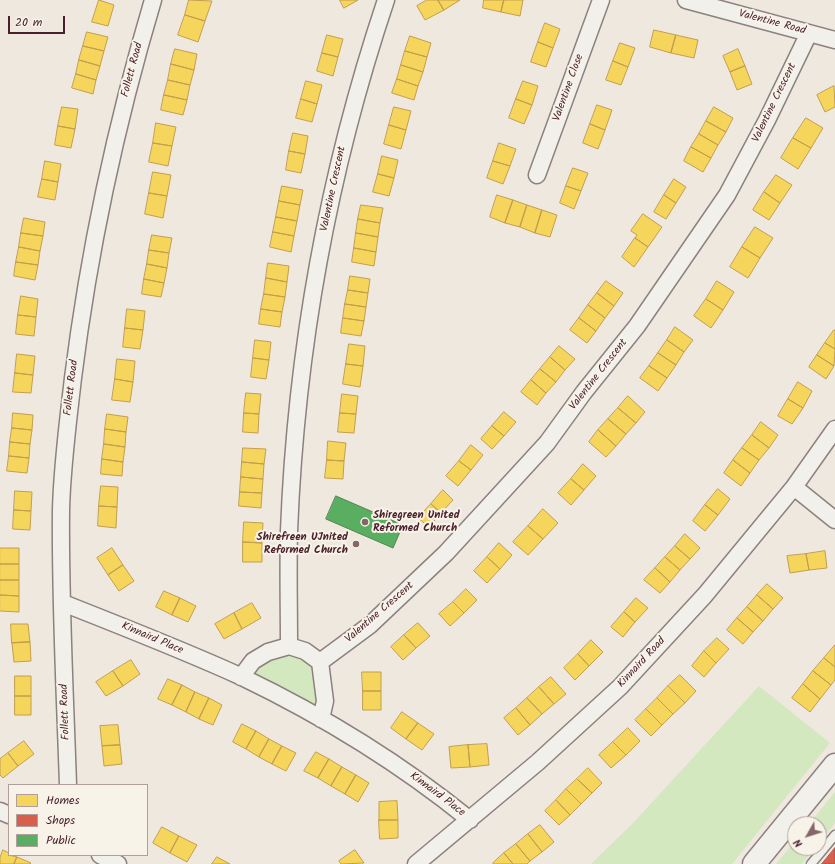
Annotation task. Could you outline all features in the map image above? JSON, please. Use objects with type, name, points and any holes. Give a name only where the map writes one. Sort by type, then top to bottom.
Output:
[{"type":"main road","points":[[754,864],[835,765]]},
{"type":"street","name":"Follett Road","points":[[68,784],[62,603],[61,508],[69,417],[82,311],[108,172],[130,76],[153,0]]},
{"type":"street","name":"Valentine Crescent","points":[[289,646],[289,531],[296,431],[319,258],[347,129],[368,54],[386,0]]},
{"type":"street","name":"Valentine Close","points":[[536,175],[601,0]]},
{"type":"street","name":"Valentine Road","points":[[686,0],[835,40]]},
{"type":"street","name":"Valentine Crescent","points":[[320,662],[370,624],[446,553],[488,509],[547,442],[584,392],[637,326],[727,195],[768,120],[809,33]]},
{"type":"street","name":"Kinnaird Road","points":[[416,864],[470,820],[620,687],[705,595],[794,486],[835,429]]},
{"type":"street","points":[[794,486],[835,520]]},
{"type":"street","name":"Kinnaird Place","points":[[62,603],[145,636],[241,677],[321,719],[394,763],[440,795],[470,820]]},
{"type":"street","points":[[241,677],[253,661],[268,652],[289,646],[305,650],[320,662],[325,701],[321,719]]},
{"type":"street","points":[[102,856],[118,864]]},
{"type":"lane","points":[[811,864],[835,835]]},
{"type":"green space","points":[[281,652],[300,656],[306,660],[314,672],[317,687],[315,709],[249,675],[263,661]]},
{"type":"green space","points":[[759,686],[830,743],[732,864],[591,864],[634,822]]},
{"type":"green space","points":[[835,792],[835,823],[827,833],[827,816],[816,816]]},
{"type":"green space","points":[[787,851],[787,856],[808,856],[802,864],[776,864]]},
{"type":"building: Homes","points":[[99,0],[114,5],[108,26],[92,22]]},
{"type":"building: Homes","points":[[189,0],[212,1],[205,21],[185,15]]},
{"type":"building: Homes","points":[[340,0],[358,0],[344,8]]},
{"type":"building: Homes","points":[[427,0],[438,0],[444,10],[425,20],[417,6]]},
{"type":"building: Homes","points":[[438,0],[460,0],[444,10]]},
{"type":"building: Homes","points":[[484,0],[504,0],[501,12],[483,8]]},
{"type":"building: Homes","points":[[504,0],[523,0],[520,16],[501,12]]},
{"type":"building: Homes","points":[[185,15],[205,21],[198,42],[178,35]]},
{"type":"building: Homes","points":[[545,23],[560,29],[553,48],[538,42]]},
{"type":"building: Homes","points":[[654,30],[676,35],[671,53],[650,47]]},
{"type":"building: Homes","points":[[87,32],[108,37],[104,51],[83,46]]},
{"type":"building: Homes","points":[[327,35],[343,39],[338,57],[322,53]]},
{"type":"building: Homes","points":[[676,35],[698,40],[694,58],[671,53]]},
{"type":"building: Homes","points":[[410,36],[431,43],[427,57],[405,51]]},
{"type":"building: Homes","points":[[538,42],[553,48],[546,67],[531,62]]},
{"type":"building: Homes","points":[[620,43],[635,48],[628,67],[613,61]]},
{"type":"building: Homes","points":[[83,46],[104,51],[100,66],[79,60]]},
{"type":"building: Homes","points":[[175,49],[197,54],[194,70],[171,64]]},
{"type":"building: Homes","points":[[738,49],[745,66],[730,72],[723,56]]},
{"type":"building: Homes","points":[[405,51],[427,57],[423,72],[401,65]]},
{"type":"building: Homes","points":[[322,53],[338,57],[333,76],[317,71]]},
{"type":"building: Homes","points":[[79,60],[100,66],[96,80],[76,74]]},
{"type":"building: Homes","points":[[613,61],[628,67],[621,85],[606,80]]},
{"type":"building: Homes","points":[[171,64],[194,70],[190,85],[168,80]]},
{"type":"building: Homes","points":[[401,65],[423,72],[418,86],[397,79]]},
{"type":"building: Homes","points":[[745,66],[752,84],[737,90],[730,72]]},
{"type":"building: Homes","points":[[76,74],[96,80],[93,94],[72,88]]},
{"type":"building: Homes","points":[[397,79],[418,86],[414,100],[392,93]]},
{"type":"building: Homes","points":[[168,80],[190,85],[187,100],[164,95]]},
{"type":"building: Homes","points":[[306,81],[322,85],[317,104],[301,99]]},
{"type":"building: Homes","points":[[523,81],[538,86],[532,105],[516,99]]},
{"type":"building: Homes","points":[[834,86],[835,107],[825,112],[817,95]]},
{"type":"building: Homes","points":[[164,95],[187,100],[183,115],[161,110]]},
{"type":"building: Homes","points":[[301,99],[317,104],[312,122],[296,118]]},
{"type":"building: Homes","points":[[516,99],[532,105],[524,124],[509,118]]},
{"type":"building: Homes","points":[[597,105],[612,110],[605,130],[590,124]]},
{"type":"building: Homes","points":[[62,107],[78,109],[75,129],[58,126]]},
{"type":"building: Homes","points":[[394,107],[411,111],[406,130],[389,125]]},
{"type":"building: Homes","points":[[714,107],[733,118],[726,132],[706,121]]},
{"type":"building: Homes","points":[[806,118],[823,128],[811,148],[793,138]]},
{"type":"building: Homes","points":[[706,121],[726,132],[718,145],[699,134]]},
{"type":"building: Homes","points":[[156,123],[176,127],[172,146],[153,143]]},
{"type":"building: Homes","points":[[590,124],[605,130],[598,149],[583,143]]},
{"type":"building: Homes","points":[[389,125],[406,130],[401,149],[384,144]]},
{"type":"building: Homes","points":[[58,126],[75,129],[71,148],[55,145]]},
{"type":"building: Homes","points":[[293,133],[308,136],[305,154],[289,151]]},
{"type":"building: Homes","points":[[699,134],[718,145],[711,158],[691,147]]},
{"type":"building: Homes","points":[[793,138],[811,148],[798,169],[781,158]]},
{"type":"building: Homes","points":[[153,143],[172,146],[168,166],[149,162]]},
{"type":"building: Homes","points":[[499,143],[516,149],[510,166],[493,161]]},
{"type":"building: Homes","points":[[691,147],[711,158],[703,172],[684,161]]},
{"type":"building: Homes","points":[[289,151],[305,154],[301,173],[286,170]]},
{"type":"building: Homes","points":[[382,156],[398,160],[394,178],[378,174]]},
{"type":"building: Homes","points":[[45,161],[61,164],[58,182],[42,179]]},
{"type":"building: Homes","points":[[493,161],[510,166],[503,184],[487,178]]},
{"type":"building: Homes","points":[[573,168],[588,173],[581,191],[566,186]]},
{"type":"building: Homes","points":[[153,172],[171,175],[167,196],[149,193]]},
{"type":"building: Homes","points":[[378,174],[394,178],[389,196],[373,192]]},
{"type":"building: Homes","points":[[776,175],[792,185],[780,203],[764,192]]},
{"type":"building: Homes","points":[[42,179],[58,182],[55,200],[38,197]]},
{"type":"building: Homes","points":[[674,179],[686,187],[676,203],[664,195]]},
{"type":"building: Homes","points":[[282,186],[303,190],[300,205],[279,201]]},
{"type":"building: Homes","points":[[566,186],[581,191],[574,209],[560,203]]},
{"type":"building: Homes","points":[[764,192],[780,203],[769,220],[753,210]]},
{"type":"building: Homes","points":[[149,193],[167,196],[163,218],[145,214]]},
{"type":"building: Homes","points":[[497,195],[513,200],[505,223],[490,217]]},
{"type":"building: Homes","points":[[664,195],[676,203],[666,219],[654,212]]},
{"type":"building: Homes","points":[[513,200],[527,205],[520,227],[505,223]]},
{"type":"building: Homes","points":[[279,201],[300,205],[297,221],[276,217]]},
{"type":"building: Homes","points":[[361,205],[383,208],[380,223],[358,219]]},
{"type":"building: Homes","points":[[527,205],[542,210],[535,233],[520,227]]},
{"type":"building: Homes","points":[[542,210],[557,215],[550,237],[535,233]]},
{"type":"building: Homes","points":[[643,214],[662,227],[648,247],[635,238],[637,235],[631,231]]},
{"type":"building: Homes","points":[[276,217],[297,221],[294,236],[273,232]]},
{"type":"building: Homes","points":[[24,218],[45,222],[43,236],[21,233]]},
{"type":"building: Homes","points":[[358,219],[380,223],[378,237],[356,233]]},
{"type":"building: Homes","points":[[755,227],[773,238],[760,258],[742,247]]},
{"type":"building: Homes","points":[[273,232],[294,236],[291,252],[270,247]]},
{"type":"building: Homes","points":[[21,233],[43,236],[40,251],[19,247]]},
{"type":"building: Homes","points":[[356,233],[378,237],[376,252],[354,248]]},
{"type":"building: Homes","points":[[152,235],[172,238],[169,253],[149,250]]},
{"type":"building: Homes","points":[[635,238],[648,247],[634,267],[622,257]]},
{"type":"building: Homes","points":[[19,247],[40,251],[38,265],[16,262]]},
{"type":"building: Homes","points":[[742,247],[760,258],[748,278],[730,267]]},
{"type":"building: Homes","points":[[354,248],[376,252],[374,266],[352,262]]},
{"type":"building: Homes","points":[[149,250],[169,253],[167,268],[147,264]]},
{"type":"building: Homes","points":[[16,262],[38,265],[35,280],[14,276]]},
{"type":"building: Homes","points":[[268,263],[289,266],[287,282],[266,278]]},
{"type":"building: Homes","points":[[147,264],[167,268],[164,283],[144,279]]},
{"type":"building: Homes","points":[[350,276],[370,279],[368,293],[348,290]]},
{"type":"building: Homes","points":[[266,278],[287,282],[285,297],[264,294]]},
{"type":"building: Homes","points":[[144,279],[164,283],[161,297],[142,294]]},
{"type":"building: Homes","points":[[606,281],[623,293],[614,306],[597,293]]},
{"type":"building: Homes","points":[[717,281],[734,292],[723,310],[706,299]]},
{"type":"building: Homes","points":[[348,290],[368,293],[366,307],[345,304]]},
{"type":"building: Homes","points":[[597,293],[614,306],[605,318],[588,305]]},
{"type":"building: Homes","points":[[264,294],[285,297],[282,312],[261,309]]},
{"type":"building: Homes","points":[[21,296],[38,299],[36,317],[18,315]]},
{"type":"building: Homes","points":[[706,299],[723,310],[711,328],[694,316]]},
{"type":"building: Homes","points":[[345,304],[366,307],[364,321],[343,318]]},
{"type":"building: Homes","points":[[588,305],[605,318],[596,331],[579,318]]},
{"type":"building: Homes","points":[[127,309],[145,311],[143,330],[125,328]]},
{"type":"building: Homes","points":[[261,309],[282,312],[280,327],[259,324]]},
{"type":"building: Homes","points":[[18,315],[36,317],[34,336],[16,334]]},
{"type":"building: Homes","points":[[343,318],[364,321],[361,336],[341,333]]},
{"type":"building: Homes","points":[[579,318],[596,331],[587,343],[570,330]]},
{"type":"building: Homes","points":[[675,327],[693,340],[684,352],[667,340]]},
{"type":"building: Homes","points":[[125,328],[143,330],[140,349],[123,347]]},
{"type":"building: Homes","points":[[834,330],[835,331],[835,349],[825,343]]},
{"type":"building: Homes","points":[[255,340],[271,342],[269,360],[253,358]]},
{"type":"building: Homes","points":[[667,340],[684,352],[676,365],[658,353]]},
{"type":"building: Homes","points":[[825,343],[835,349],[834,366],[817,355]]},
{"type":"building: Homes","points":[[349,344],[365,346],[363,366],[346,364]]},
{"type":"building: Homes","points":[[559,346],[575,359],[565,370],[550,357]]},
{"type":"building: Homes","points":[[658,353],[676,365],[667,378],[649,366]]},
{"type":"building: Homes","points":[[17,354],[35,356],[33,375],[15,373]]},
{"type":"building: Homes","points":[[817,355],[834,366],[826,379],[809,367]]},
{"type":"building: Homes","points":[[550,357],[565,370],[556,382],[540,369]]},
{"type":"building: Homes","points":[[253,358],[269,360],[266,379],[251,377]]},
{"type":"building: Homes","points":[[117,359],[135,361],[133,382],[115,379]]},
{"type":"building: Homes","points":[[346,364],[363,366],[360,387],[343,384]]},
{"type":"building: Homes","points":[[649,366],[667,378],[658,391],[640,378]]},
{"type":"building: Homes","points":[[540,369],[556,382],[546,393],[531,380]]},
{"type":"building: Homes","points":[[15,373],[33,375],[31,393],[13,392]]},
{"type":"building: Homes","points":[[115,379],[133,382],[130,402],[112,400]]},
{"type":"building: Homes","points":[[531,380],[546,393],[537,405],[521,392]]},
{"type":"building: Homes","points":[[798,382],[812,391],[803,408],[788,399]]},
{"type":"building: Homes","points":[[246,393],[261,394],[259,414],[244,413]]},
{"type":"building: Homes","points":[[342,394],[358,396],[356,414],[340,413]]},
{"type":"building: Homes","points":[[628,396],[645,412],[636,423],[618,408]]},
{"type":"building: Homes","points":[[788,399],[803,408],[792,424],[778,416]]},
{"type":"building: Homes","points":[[618,408],[636,423],[626,434],[608,419]]},
{"type":"building: Homes","points":[[504,412],[516,422],[504,436],[492,426]]},
{"type":"building: Homes","points":[[13,413],[33,415],[32,430],[12,428]]},
{"type":"building: Homes","points":[[244,413],[259,414],[258,433],[243,432]]},
{"type":"building: Homes","points":[[340,413],[356,414],[354,433],[338,432]]},
{"type":"building: Homes","points":[[107,414],[128,417],[126,432],[105,429]]},
{"type":"building: Homes","points":[[608,419],[626,434],[616,446],[598,430]]},
{"type":"building: Homes","points":[[761,422],[778,435],[769,448],[752,435]]},
{"type":"building: Homes","points":[[492,426],[504,436],[492,449],[481,439]]},
{"type":"building: Homes","points":[[12,428],[32,430],[30,444],[10,442]]},
{"type":"building: Homes","points":[[105,429],[126,432],[125,447],[104,444]]},
{"type":"building: Homes","points":[[598,430],[616,446],[606,457],[589,442]]},
{"type":"building: Homes","points":[[752,435],[769,448],[759,460],[742,448]]},
{"type":"building: Homes","points":[[328,441],[346,443],[344,461],[327,460]]},
{"type":"building: Homes","points":[[10,442],[30,444],[29,458],[9,456]]},
{"type":"building: Homes","points":[[104,444],[125,447],[123,462],[102,459]]},
{"type":"building: Homes","points":[[471,445],[483,455],[471,470],[459,461]]},
{"type":"building: Homes","points":[[243,448],[266,449],[264,464],[242,462]]},
{"type":"building: Homes","points":[[742,448],[759,460],[750,473],[733,460]]},
{"type":"building: Homes","points":[[9,456],[29,458],[27,473],[7,471]]},
{"type":"building: Homes","points":[[102,459],[123,462],[122,476],[101,474]]},
{"type":"building: Homes","points":[[327,460],[344,461],[343,479],[325,478]]},
{"type":"building: Homes","points":[[733,460],[750,473],[741,486],[724,473]]},
{"type":"building: Homes","points":[[459,461],[471,470],[458,486],[446,476]]},
{"type":"building: Homes","points":[[242,462],[264,464],[263,479],[241,477]]},
{"type":"building: Homes","points":[[583,464],[596,476],[584,490],[571,479]]},
{"type":"building: Homes","points":[[241,477],[263,479],[262,493],[240,492]]},
{"type":"building: Homes","points":[[571,479],[584,490],[571,505],[558,493]]},
{"type":"building: Homes","points":[[101,486],[118,487],[117,507],[99,506]]},
{"type":"building: Homes","points":[[718,489],[730,499],[718,515],[705,505]]},
{"type":"building: Homes","points":[[443,490],[453,500],[441,513],[431,504]]},
{"type":"building: Homes","points":[[15,491],[32,492],[31,511],[14,510]]},
{"type":"building: Homes","points":[[240,492],[262,493],[261,508],[239,506]]},
{"type":"building: Homes","points":[[431,504],[441,513],[429,527],[418,518]]},
{"type":"building: Homes","points":[[705,505],[718,515],[705,531],[693,521]]},
{"type":"building: Homes","points":[[99,506],[117,507],[116,528],[98,526]]},
{"type":"building: Homes","points":[[543,509],[558,523],[543,539],[528,526]]},
{"type":"building: Homes","points":[[14,510],[31,511],[30,530],[13,529]]},
{"type":"building: Homes","points":[[244,522],[263,523],[262,543],[243,542]]},
{"type":"building: Homes","points":[[528,526],[543,539],[528,555],[513,542]]},
{"type":"building: Homes","points":[[685,534],[700,548],[690,559],[675,546]]},
{"type":"building: Homes","points":[[243,542],[262,543],[262,562],[243,562]]},
{"type":"building: Homes","points":[[499,543],[512,555],[500,569],[487,557]]},
{"type":"building: Homes","points":[[675,546],[690,559],[680,570],[665,557]]},
{"type":"building: Homes","points":[[0,548],[19,548],[19,564],[0,564]]},
{"type":"building: Homes","points":[[112,548],[123,565],[108,575],[97,558]]},
{"type":"building: Homes","points":[[825,551],[827,568],[809,570],[806,554]]},
{"type":"building: Homes","points":[[806,554],[809,570],[790,573],[787,556]]},
{"type":"building: Homes","points":[[487,557],[500,569],[487,583],[474,571]]},
{"type":"building: Homes","points":[[665,557],[680,570],[670,582],[655,568]]},
{"type":"building: Homes","points":[[0,564],[19,564],[19,580],[0,580]]},
{"type":"building: Homes","points":[[123,565],[134,581],[119,591],[108,575]]},
{"type":"building: Homes","points":[[655,568],[670,582],[660,593],[644,580]]},
{"type":"building: Homes","points":[[0,580],[19,580],[19,596],[0,595]]},
{"type":"building: Homes","points":[[767,584],[783,598],[773,609],[757,595]]},
{"type":"building: Homes","points":[[466,589],[477,600],[464,613],[453,602]]},
{"type":"building: Homes","points":[[164,591],[180,598],[172,615],[156,607]]},
{"type":"building: Homes","points":[[0,595],[19,596],[19,612],[0,611]]},
{"type":"building: Homes","points":[[757,595],[773,609],[763,621],[747,607]]},
{"type":"building: Homes","points":[[180,598],[196,606],[188,622],[172,615]]},
{"type":"building: Homes","points":[[636,598],[648,608],[635,622],[624,612]]},
{"type":"building: Homes","points":[[453,602],[464,613],[450,626],[439,614]]},
{"type":"building: Homes","points":[[252,603],[261,618],[242,629],[234,613]]},
{"type":"building: Homes","points":[[747,607],[763,621],[753,632],[737,618]]},
{"type":"building: Homes","points":[[624,612],[635,622],[623,637],[611,627]]},
{"type":"building: Homes","points":[[234,613],[242,629],[224,639],[215,624]]},
{"type":"building: Homes","points":[[737,618],[753,632],[743,644],[727,630]]},
{"type":"building: Homes","points":[[418,623],[430,636],[416,648],[404,635]]},
{"type":"building: Homes","points":[[11,624],[28,624],[30,642],[12,643]]},
{"type":"building: Homes","points":[[404,635],[416,648],[403,660],[391,647]]},
{"type":"building: Homes","points":[[717,638],[729,649],[716,663],[704,651]]},
{"type":"building: Homes","points":[[591,640],[603,652],[589,666],[578,654]]},
{"type":"building: Homes","points":[[30,642],[31,661],[14,662],[12,643]]},
{"type":"building: Homes","points":[[835,645],[835,667],[824,658]]},
{"type":"building: Homes","points":[[704,651],[716,663],[704,677],[692,666]]},
{"type":"building: Homes","points":[[578,654],[589,666],[575,680],[564,668]]},
{"type":"building: Homes","points":[[824,658],[835,667],[835,680],[831,685],[813,671]]},
{"type":"building: Homes","points":[[131,660],[140,674],[123,686],[113,671]]},
{"type":"building: Homes","points":[[113,671],[123,686],[106,696],[96,682]]},
{"type":"building: Homes","points":[[813,671],[831,685],[820,699],[803,684]]},
{"type":"building: Homes","points":[[362,672],[381,672],[381,691],[363,691]]},
{"type":"building: Homes","points":[[680,675],[696,691],[685,703],[668,686]]},
{"type":"building: Homes","points":[[15,676],[31,676],[31,696],[15,696]]},
{"type":"building: Homes","points":[[551,677],[566,694],[554,704],[539,687]]},
{"type":"building: Homes","points":[[168,679],[182,685],[172,705],[158,699]]},
{"type":"building: Homes","points":[[803,684],[820,699],[810,712],[792,698]]},
{"type":"building: Homes","points":[[182,685],[195,692],[186,712],[172,705]]},
{"type":"building: Homes","points":[[668,686],[685,703],[673,714],[657,698]]},
{"type":"building: Homes","points":[[539,687],[554,704],[542,714],[527,698]]},
{"type":"building: Homes","points":[[363,691],[381,691],[381,710],[363,710]]},
{"type":"building: Homes","points":[[195,692],[209,698],[199,719],[186,712]]},
{"type":"building: Homes","points":[[15,696],[31,696],[31,715],[15,715]]},
{"type":"building: Homes","points":[[209,698],[222,705],[213,725],[199,719]]},
{"type":"building: Homes","points":[[527,698],[542,714],[530,725],[516,708]]},
{"type":"building: Homes","points":[[657,698],[673,714],[662,725],[646,709]]},
{"type":"building: Homes","points":[[516,708],[530,725],[518,735],[504,718]]},
{"type":"building: Homes","points":[[646,709],[662,725],[651,736],[635,720]]},
{"type":"building: Homes","points":[[402,712],[418,723],[406,739],[391,728]]},
{"type":"building: Homes","points":[[418,723],[434,734],[422,750],[406,739]]},
{"type":"building: Homes","points":[[242,724],[256,731],[246,749],[233,742]]},
{"type":"building: Homes","points":[[118,725],[120,745],[102,746],[100,726]]},
{"type":"building: Homes","points":[[628,728],[640,741],[626,755],[613,742]]},
{"type":"building: Homes","points":[[256,731],[269,739],[259,757],[246,749]]},
{"type":"building: Homes","points":[[269,739],[282,746],[272,764],[259,757]]},
{"type":"building: Homes","points":[[24,741],[34,754],[18,766],[8,753]]},
{"type":"building: Homes","points":[[613,742],[626,755],[611,768],[599,755]]},
{"type":"building: Homes","points":[[487,744],[489,765],[470,767],[468,745]]},
{"type":"building: Homes","points":[[120,745],[122,764],[104,766],[102,746]]},
{"type":"building: Homes","points":[[468,745],[470,767],[451,768],[449,747]]},
{"type":"building: Homes","points":[[282,746],[296,753],[286,771],[272,764]]},
{"type":"building: Homes","points":[[316,752],[329,759],[318,778],[304,771]]},
{"type":"building: Homes","points":[[8,753],[18,766],[3,778],[0,775],[0,759]]},
{"type":"building: Homes","points":[[329,759],[342,767],[331,786],[318,778]]},
{"type":"building: Homes","points":[[342,767],[356,775],[345,794],[331,786]]},
{"type":"building: Homes","points":[[588,768],[602,783],[592,793],[577,779]]},
{"type":"building: Homes","points":[[356,775],[369,783],[358,802],[345,794]]},
{"type":"building: Homes","points":[[577,779],[592,793],[581,804],[566,789]]},
{"type":"building: Homes","points":[[566,789],[581,804],[570,815],[556,800]]},
{"type":"building: Homes","points":[[556,800],[570,815],[559,825],[545,811]]},
{"type":"building: Homes","points":[[397,801],[398,820],[379,820],[379,802]]},
{"type":"building: Homes","points":[[379,820],[398,820],[398,838],[380,839]]},
{"type":"building: Homes","points":[[540,825],[554,842],[542,852],[528,834]]},
{"type":"building: Homes","points":[[162,827],[179,836],[170,853],[153,843]]},
{"type":"building: Homes","points":[[528,834],[542,852],[530,861],[516,844]]},
{"type":"building: Homes","points":[[179,836],[197,845],[187,862],[170,853]]},
{"type":"building: Homes","points":[[516,844],[530,861],[527,864],[513,864],[504,853]]},
{"type":"building: Homes","points":[[3,850],[8,852],[8,856],[17,857],[14,864],[0,864],[0,858]]},
{"type":"building: Homes","points":[[355,850],[364,863],[341,864],[339,861]]},
{"type":"building: Homes","points":[[504,853],[513,864],[493,864],[493,863]]},
{"type":"building: Homes","points":[[17,857],[31,863],[14,864]]},
{"type":"building: Homes","points":[[217,857],[230,864],[212,864]]},
{"type":"building: Shops","points":[[835,848],[835,864],[822,864]]},
{"type":"building: Public","name":"Shiregreen United Reformed Church","points":[[336,496],[403,525],[393,548],[326,519]]},
{"type":"place","name":"Shiregreen United Reformed Church","points":[[365,522]]},
{"type":"place","name":"Shirefreen UJnited Reformed Church","points":[[356,544]]}]
